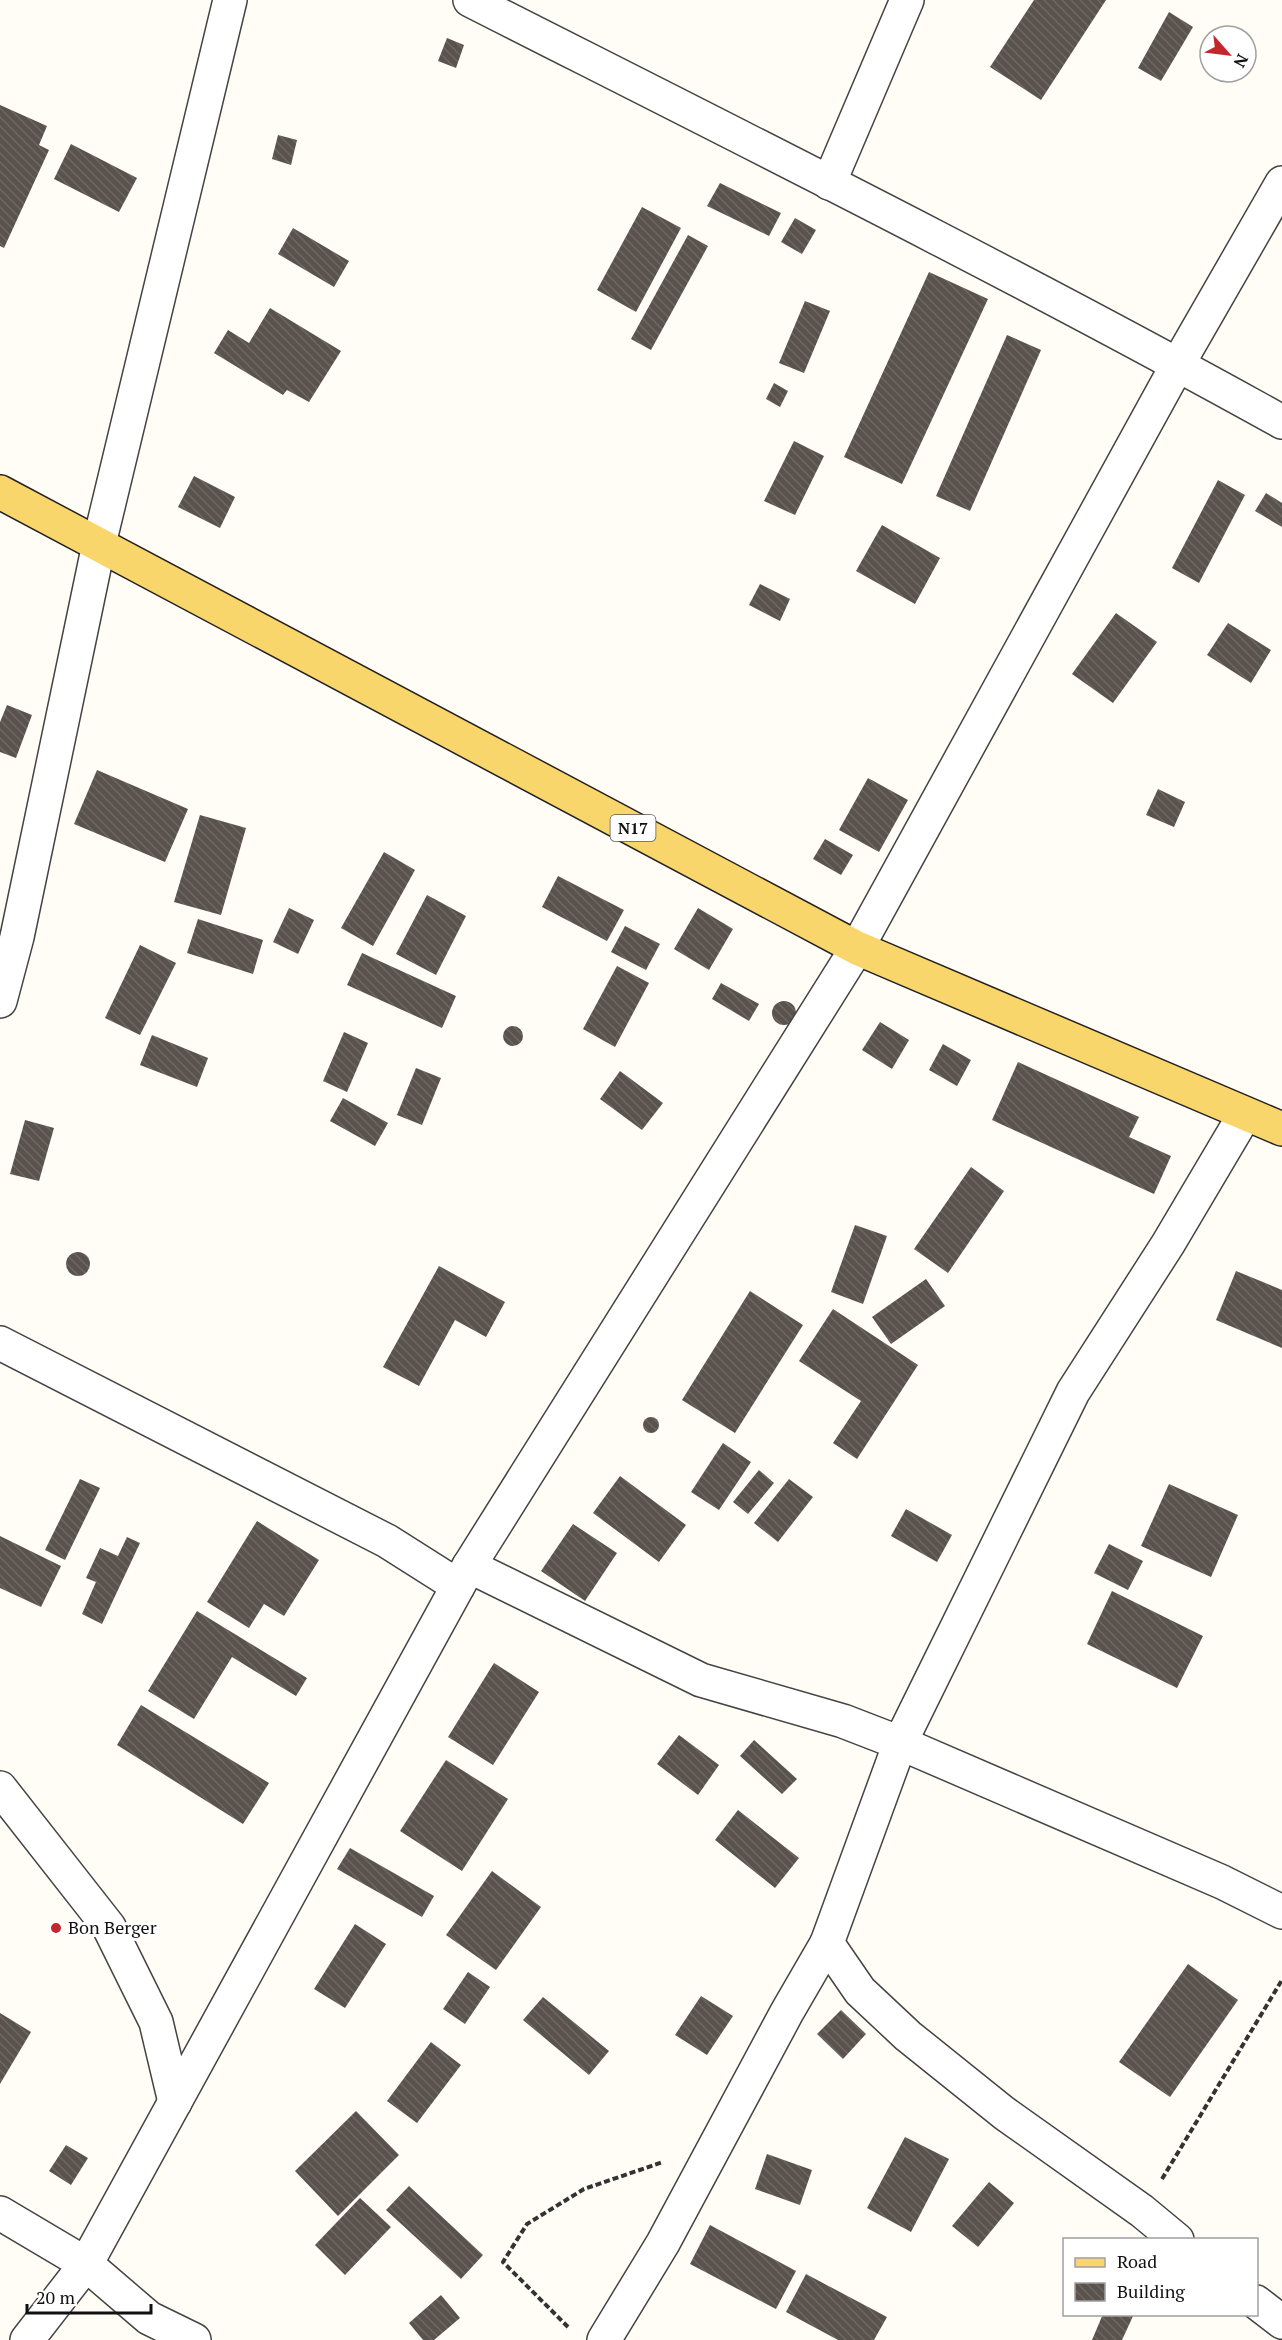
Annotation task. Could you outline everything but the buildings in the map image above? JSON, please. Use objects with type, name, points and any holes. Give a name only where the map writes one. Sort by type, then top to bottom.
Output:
[{"type":"main road","name":"N17","points":[[0,492],[857,948],[1282,1129]]},
{"type":"street","points":[[0,1001],[20,926],[99,544],[230,0]]},
{"type":"street","points":[[470,0],[1178,364],[1282,422]]},
{"type":"street","points":[[829,183],[907,0]]},
{"type":"street","points":[[27,2340],[86,2264],[464,1576],[857,948],[1178,364],[1282,183]]},
{"type":"street","points":[[604,2340],[663,2243],[827,1943],[900,1743],[1073,1392],[1168,1244],[1245,1114]]},
{"type":"street","points":[[0,1344],[387,1541],[464,1576],[701,1680],[843,1721],[900,1743],[1222,1882],[1282,1912]]},
{"type":"street","points":[[0,1788],[109,1928],[156,2022],[175,2102]]},
{"type":"street","points":[[827,1943],[860,1991],[908,2036],[1004,2113],[1142,2211],[1176,2238]]},
{"type":"street","points":[[0,2213],[86,2264],[150,2329],[194,2340]]},
{"type":"street","points":[[1258,2303],[1282,2322]]},
{"type":"path","points":[[1142,2211],[1282,1980]]},
{"type":"path","points":[[572,2332],[504,2262],[527,2224],[584,2189],[668,2160],[713,2149]]},
{"type":"place","name":"Bon Berger","points":[[56,1928]]}]
